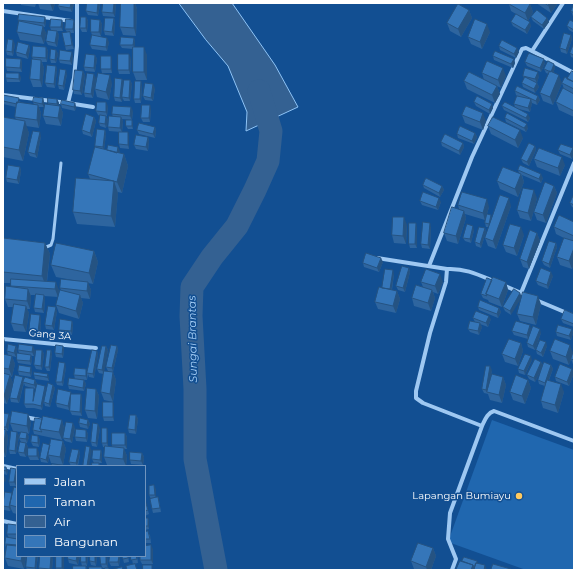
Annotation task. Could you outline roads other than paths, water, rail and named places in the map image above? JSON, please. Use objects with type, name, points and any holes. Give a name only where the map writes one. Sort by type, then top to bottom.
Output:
[{"type":"street","points":[[532,51],[563,3]]},
{"type":"street","points":[[68,103],[74,78],[78,46],[78,4]]},
{"type":"street","points":[[3,11],[52,19],[78,21]]},
{"type":"street","points":[[429,266],[472,158],[522,49],[526,48],[574,73]]},
{"type":"street","points":[[3,95],[93,107]]},
{"type":"street","points":[[521,293],[574,163]]},
{"type":"street","points":[[377,258],[447,269],[459,269],[477,274],[574,316]]},
{"type":"street","points":[[447,269],[446,282],[430,333],[416,391],[416,398],[422,403],[482,426]]},
{"type":"street","name":"Gang 3A","points":[[3,339],[96,348]]},
{"type":"street","points":[[452,570],[456,559],[448,539],[450,513],[482,426],[490,412],[494,411],[574,441]]},
{"type":"street","points":[[17,416],[46,421]]},
{"type":"street","points":[[3,466],[16,468]]},
{"type":"street","points":[[3,521],[16,524]]},
{"type":"lane","points":[[39,247],[46,248],[51,245],[53,239],[61,163]]},
{"type":"water","points":[[179,3],[232,3],[275,65],[298,107],[246,131],[247,112],[228,66],[206,40]]},
{"type":"waterway","name":"Sungai Brantas","points":[[216,570],[195,459],[195,389],[191,316],[192,287],[212,257],[237,226],[268,161],[271,131],[259,91]]},
{"type":"place","name":"Lapangan Bumiayu","points":[[519,496]]}]
